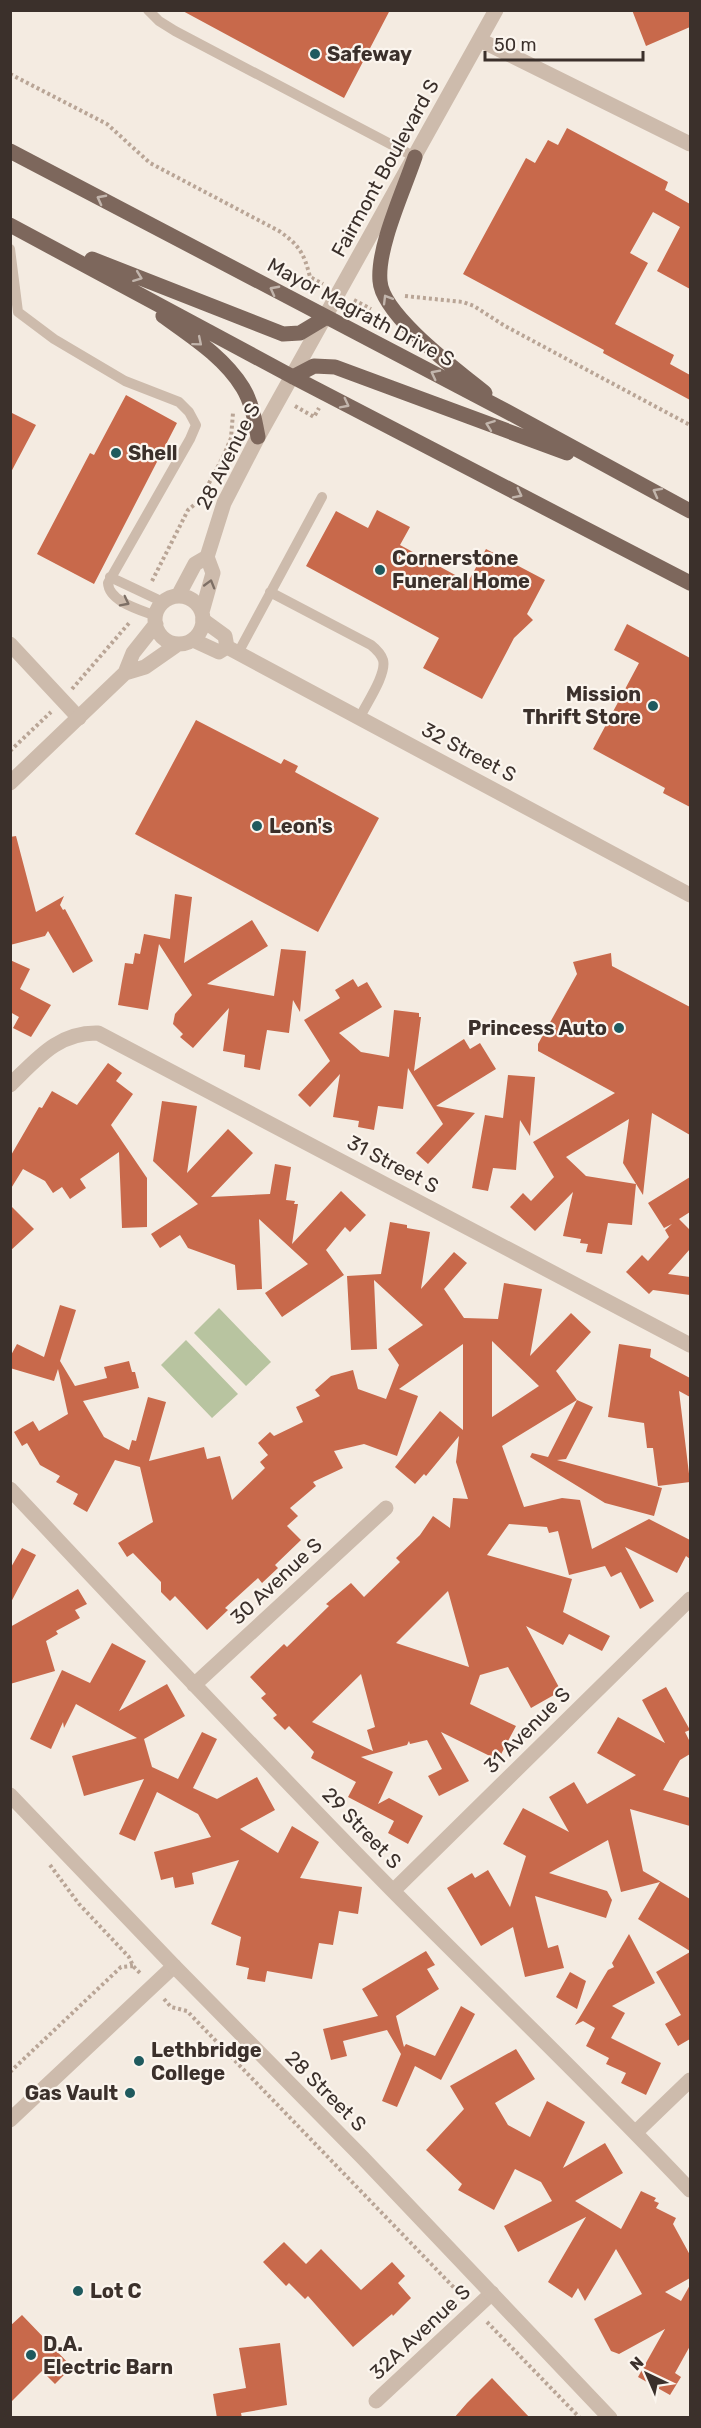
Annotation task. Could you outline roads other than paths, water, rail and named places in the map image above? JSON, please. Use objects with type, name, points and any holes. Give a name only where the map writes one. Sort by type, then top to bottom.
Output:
[{"type":"main road","name":"Mayor Magrath Drive S","points":[[12,154],[506,411],[690,511]]},
{"type":"main road","points":[[415,157],[385,246],[380,271],[382,293],[394,310],[428,345],[506,411]]},
{"type":"main road","points":[[10,225],[293,377],[690,583]]},
{"type":"main road","points":[[24,233],[283,334],[300,333],[326,318]]},
{"type":"main road","points":[[117,282],[226,365],[243,389],[252,408],[258,437]]},
{"type":"main road","points":[[293,377],[314,366],[335,367],[623,474]]},
{"type":"street","name":"Fairmont Boulevard S","points":[[293,377],[496,10]]},
{"type":"street","points":[[480,40],[690,144]]},
{"type":"street","name":"28 Avenue S","points":[[194,640],[199,634],[213,573],[207,557],[224,503],[258,437],[293,377]]},
{"type":"street","name":"28 Avenue S","points":[[178,596],[195,564],[207,557]]},
{"type":"street","points":[[10,783],[124,673],[133,653],[158,614],[178,596],[193,601],[203,616]]},
{"type":"street","points":[[158,614],[163,638],[178,644]]},
{"type":"street","name":"32 Street S","points":[[203,616],[225,636],[233,650],[690,896]]},
{"type":"street","points":[[124,673],[145,667],[178,644],[194,640]]},
{"type":"street","name":"32 Street S","points":[[194,640],[219,652],[233,650]]},
{"type":"street","points":[[10,644],[79,718]]},
{"type":"street","name":"31 Street S","points":[[10,1085],[56,1042],[72,1035],[98,1033],[690,1345]]},
{"type":"street","name":"29 Street S","points":[[10,1489],[194,1685],[393,1891],[636,2132],[690,2190]]},
{"type":"street","name":"30 Avenue S","points":[[194,1685],[387,1508]]},
{"type":"street","name":"31 Avenue S","points":[[393,1891],[690,1599]]},
{"type":"street","name":"28 Street S","points":[[10,1795],[362,2157],[610,2418]]},
{"type":"street","points":[[10,2120],[174,1966]]},
{"type":"street","points":[[636,2132],[690,2080]]},
{"type":"street","name":"32A Avenue S","points":[[376,2401],[492,2293]]},
{"type":"lane","points":[[148,10],[159,21],[175,31],[415,157]]},
{"type":"lane","points":[[10,249],[14,313],[125,381],[179,402],[189,412],[196,425],[110,577],[108,588],[114,596],[158,614]]},
{"type":"lane","points":[[233,650],[270,592],[322,497]]},
{"type":"lane","points":[[110,577],[158,614]]},
{"type":"lane","points":[[270,592],[371,645],[379,652],[384,661],[384,671],[360,717]]},
{"type":"place","name":"Safeway","points":[[315,54]]},
{"type":"place","name":"Shell","points":[[116,453]]},
{"type":"place","name":"Cornerstone Funeral Home","points":[[380,570]]},
{"type":"place","name":"Mission Thrift Store","points":[[653,706]]},
{"type":"place","name":"Leon's","points":[[257,826]]},
{"type":"place","name":"Princess Auto","points":[[619,1028]]},
{"type":"place","name":"Lethbridge College","points":[[139,2061]]},
{"type":"place","name":"Gas Vault","points":[[130,2093]]},
{"type":"place","name":"Lot C","points":[[78,2291]]},
{"type":"place","name":"D.A. Electric Barn","points":[[31,2355]]}]
